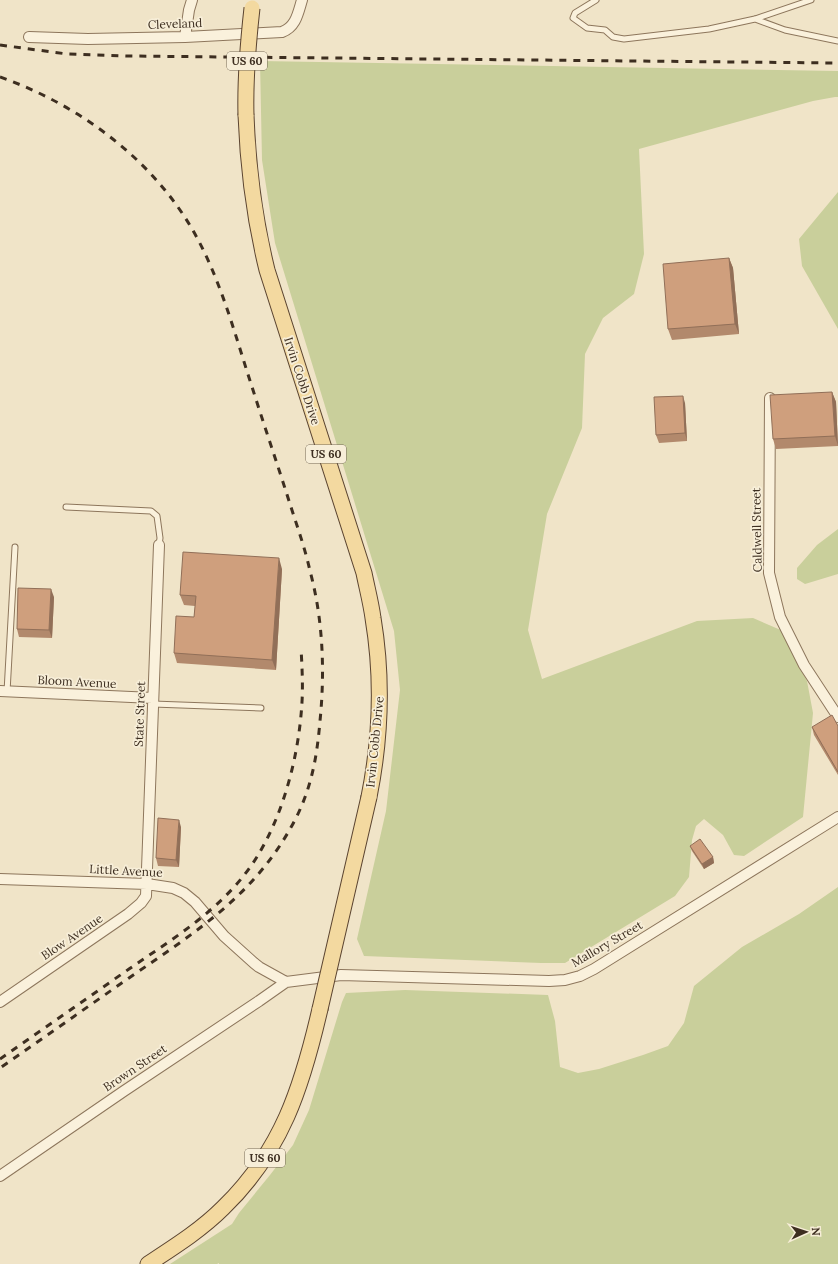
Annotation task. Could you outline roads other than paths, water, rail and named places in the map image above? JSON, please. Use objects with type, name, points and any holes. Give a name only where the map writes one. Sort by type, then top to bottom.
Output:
[{"type":"main road","name":"Irvin Cobb Drive","points":[[148,1264],[181,1243],[203,1226],[232,1198],[259,1167],[280,1131],[297,1095],[305,1070],[320,1009],[368,797],[376,752],[380,693],[379,662],[373,617],[364,573],[267,270],[252,197],[247,152],[245,93],[252,4]]},
{"type":"street","points":[[185,37],[192,0]]},
{"type":"street","name":"Cleveland","points":[[29,37],[88,39],[185,37],[282,32],[288,30],[296,20],[302,0]]},
{"type":"street","name":"Caldwell Street","points":[[770,398],[769,573],[780,617],[804,665],[838,717]]},
{"type":"street","name":"State Street","points":[[147,884],[159,545]]},
{"type":"street","name":"Bloom Avenue","points":[[3,691],[153,701]]},
{"type":"street","name":"Mallory Street","points":[[286,982],[341,975],[549,981],[565,980],[580,976],[622,952],[838,817]]},
{"type":"street","name":"Little Avenue","points":[[0,879],[147,884],[174,888],[184,893],[195,902],[224,936],[254,963],[286,982]]},
{"type":"street","name":"Blow Avenue","points":[[0,1002],[128,914],[141,903],[146,896],[147,884]]},
{"type":"street","name":"Brown Street","points":[[0,1176],[111,1099],[286,982]]},
{"type":"lane","points":[[596,0],[575,14],[573,18],[587,28],[605,30],[613,37],[624,39],[709,29],[755,19],[811,0]]},
{"type":"lane","points":[[755,19],[785,30],[838,41]]},
{"type":"lane","points":[[66,507],[152,511],[157,516],[160,538],[159,545]]},
{"type":"lane","points":[[3,691],[16,547]]},
{"type":"lane","points":[[153,701],[261,708]]},
{"type":"railway","points":[[0,45],[67,54],[127,56],[838,63]]},
{"type":"railway","points":[[0,77],[26,87],[77,114],[123,147],[163,188],[193,230],[223,297],[303,545],[318,608],[322,645],[322,702],[313,771],[302,806],[296,818],[280,845],[263,868],[244,890],[201,927],[0,1068]]},
{"type":"railway","points":[[0,1059],[196,922],[227,895],[253,863],[264,845],[281,807],[293,765],[302,702],[301,648]]}]
